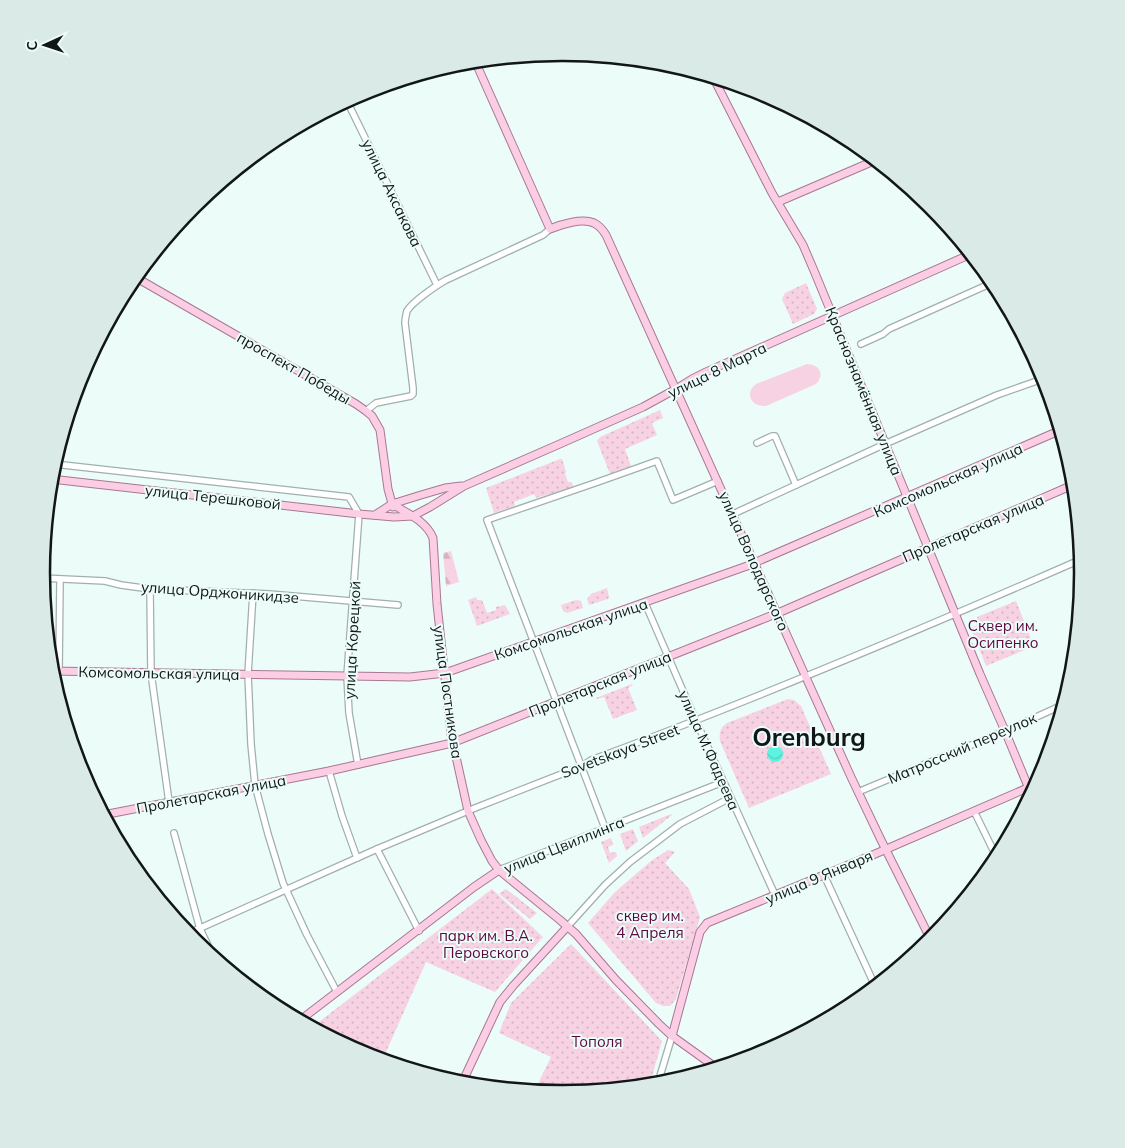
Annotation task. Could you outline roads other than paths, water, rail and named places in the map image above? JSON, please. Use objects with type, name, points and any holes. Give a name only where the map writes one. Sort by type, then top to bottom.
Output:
[{"type":"main road","points":[[478,69],[550,229]]},
{"type":"main road","name":"Краснознамённая улица","points":[[717,86],[749,150],[803,245],[988,696],[1028,787]]},
{"type":"main road","points":[[778,202],[869,163]]},
{"type":"main road","name":"улица Володарского","points":[[550,229],[559,225],[584,222],[594,223],[606,235],[858,792],[928,933]]},
{"type":"main road","name":"улица 8 Марта","points":[[413,516],[464,486],[562,444],[643,406],[676,390],[706,372],[965,257]]},
{"type":"main road","name":"проспект Победы","points":[[142,281],[366,411],[376,422],[380,430],[394,517]]},
{"type":"main road","name":"Комсомольская улица","points":[[59,671],[410,677],[445,673],[755,563],[1055,432]]},
{"type":"main road","name":"улица Терешковой","points":[[59,480],[359,514],[394,517],[413,516]]},
{"type":"main road","name":"улица 8 Марта","points":[[392,504],[445,488],[464,486]]},
{"type":"main road","name":"Пролетарская улица","points":[[110,814],[329,771],[452,743],[778,613],[1067,487]]},
{"type":"main road","points":[[375,515],[392,504],[413,516]]},
{"type":"main road","name":"улица Постникова","points":[[413,516],[431,533],[433,538],[437,604],[452,743],[468,810],[492,861],[500,870],[568,926],[637,1002],[672,1036],[711,1064]]},
{"type":"main road","name":"улица 9 Января","points":[[672,1036],[700,932],[708,923],[1028,789]]},
{"type":"main road","name":"улица Цвиллинга","points":[[304,1017],[474,887],[500,870]]},
{"type":"main road","points":[[465,1077],[500,1002],[568,926]]},
{"type":"street","name":"улица Аксакова","points":[[350,108],[437,285]]},
{"type":"street","points":[[366,411],[376,403],[413,394],[414,388],[405,323],[406,313],[411,306],[446,280],[543,235],[550,229]]},
{"type":"street","points":[[861,344],[883,334],[889,329],[986,285]]},
{"type":"street","points":[[732,514],[885,444],[1037,379]]},
{"type":"street","points":[[757,443],[774,436],[796,485]]},
{"type":"street","points":[[606,828],[487,520],[657,460],[673,500],[718,481]]},
{"type":"street","points":[[62,465],[349,497],[359,514]]},
{"type":"street","name":"улица Корецкой","points":[[358,765],[349,713],[347,676],[359,514]]},
{"type":"street","name":"Sovetskaya Street","points":[[195,931],[468,810],[806,677],[1075,562]]},
{"type":"street","name":"улица Орджоникидзе","points":[[50,579],[105,581],[150,589],[253,593],[398,605]]},
{"type":"street","points":[[56,652],[60,580]]},
{"type":"street","points":[[150,589],[151,673],[169,802]]},
{"type":"street","points":[[253,593],[248,674],[250,735],[255,785],[286,890],[307,935],[338,992]]},
{"type":"street","name":"улица М.Фадеева","points":[[645,603],[775,896]]},
{"type":"street","name":"Матросский переулок","points":[[858,792],[1058,707]]},
{"type":"street","points":[[329,771],[357,858]]},
{"type":"street","name":"улица Цвиллинга","points":[[500,870],[723,782]]},
{"type":"street","points":[[568,926],[617,873],[665,835],[680,824],[730,798]]},
{"type":"street","points":[[974,811],[994,851]]},
{"type":"street","points":[[174,833],[200,929],[207,942]]},
{"type":"street","points":[[377,849],[418,931]]},
{"type":"street","points":[[824,874],[873,982]]},
{"type":"street","points":[[660,1077],[672,1036]]},
{"type":"water","points":[[775,746],[781,748],[783,754],[781,760],[775,762],[769,760],[767,754],[769,748]]},
{"type":"district","name":"Orenburg","points":[[809,736]]},
{"type":"park label","name":"Сквер им. Осипенко","points":[[1003,634]]},
{"type":"park label","name":"сквер им. 4 Апреля","points":[[650,924]]},
{"type":"park label","name":"парк им. В.А. Перовского","points":[[486,944]]},
{"type":"park label","name":"Тополя","points":[[597,1041]]}]
